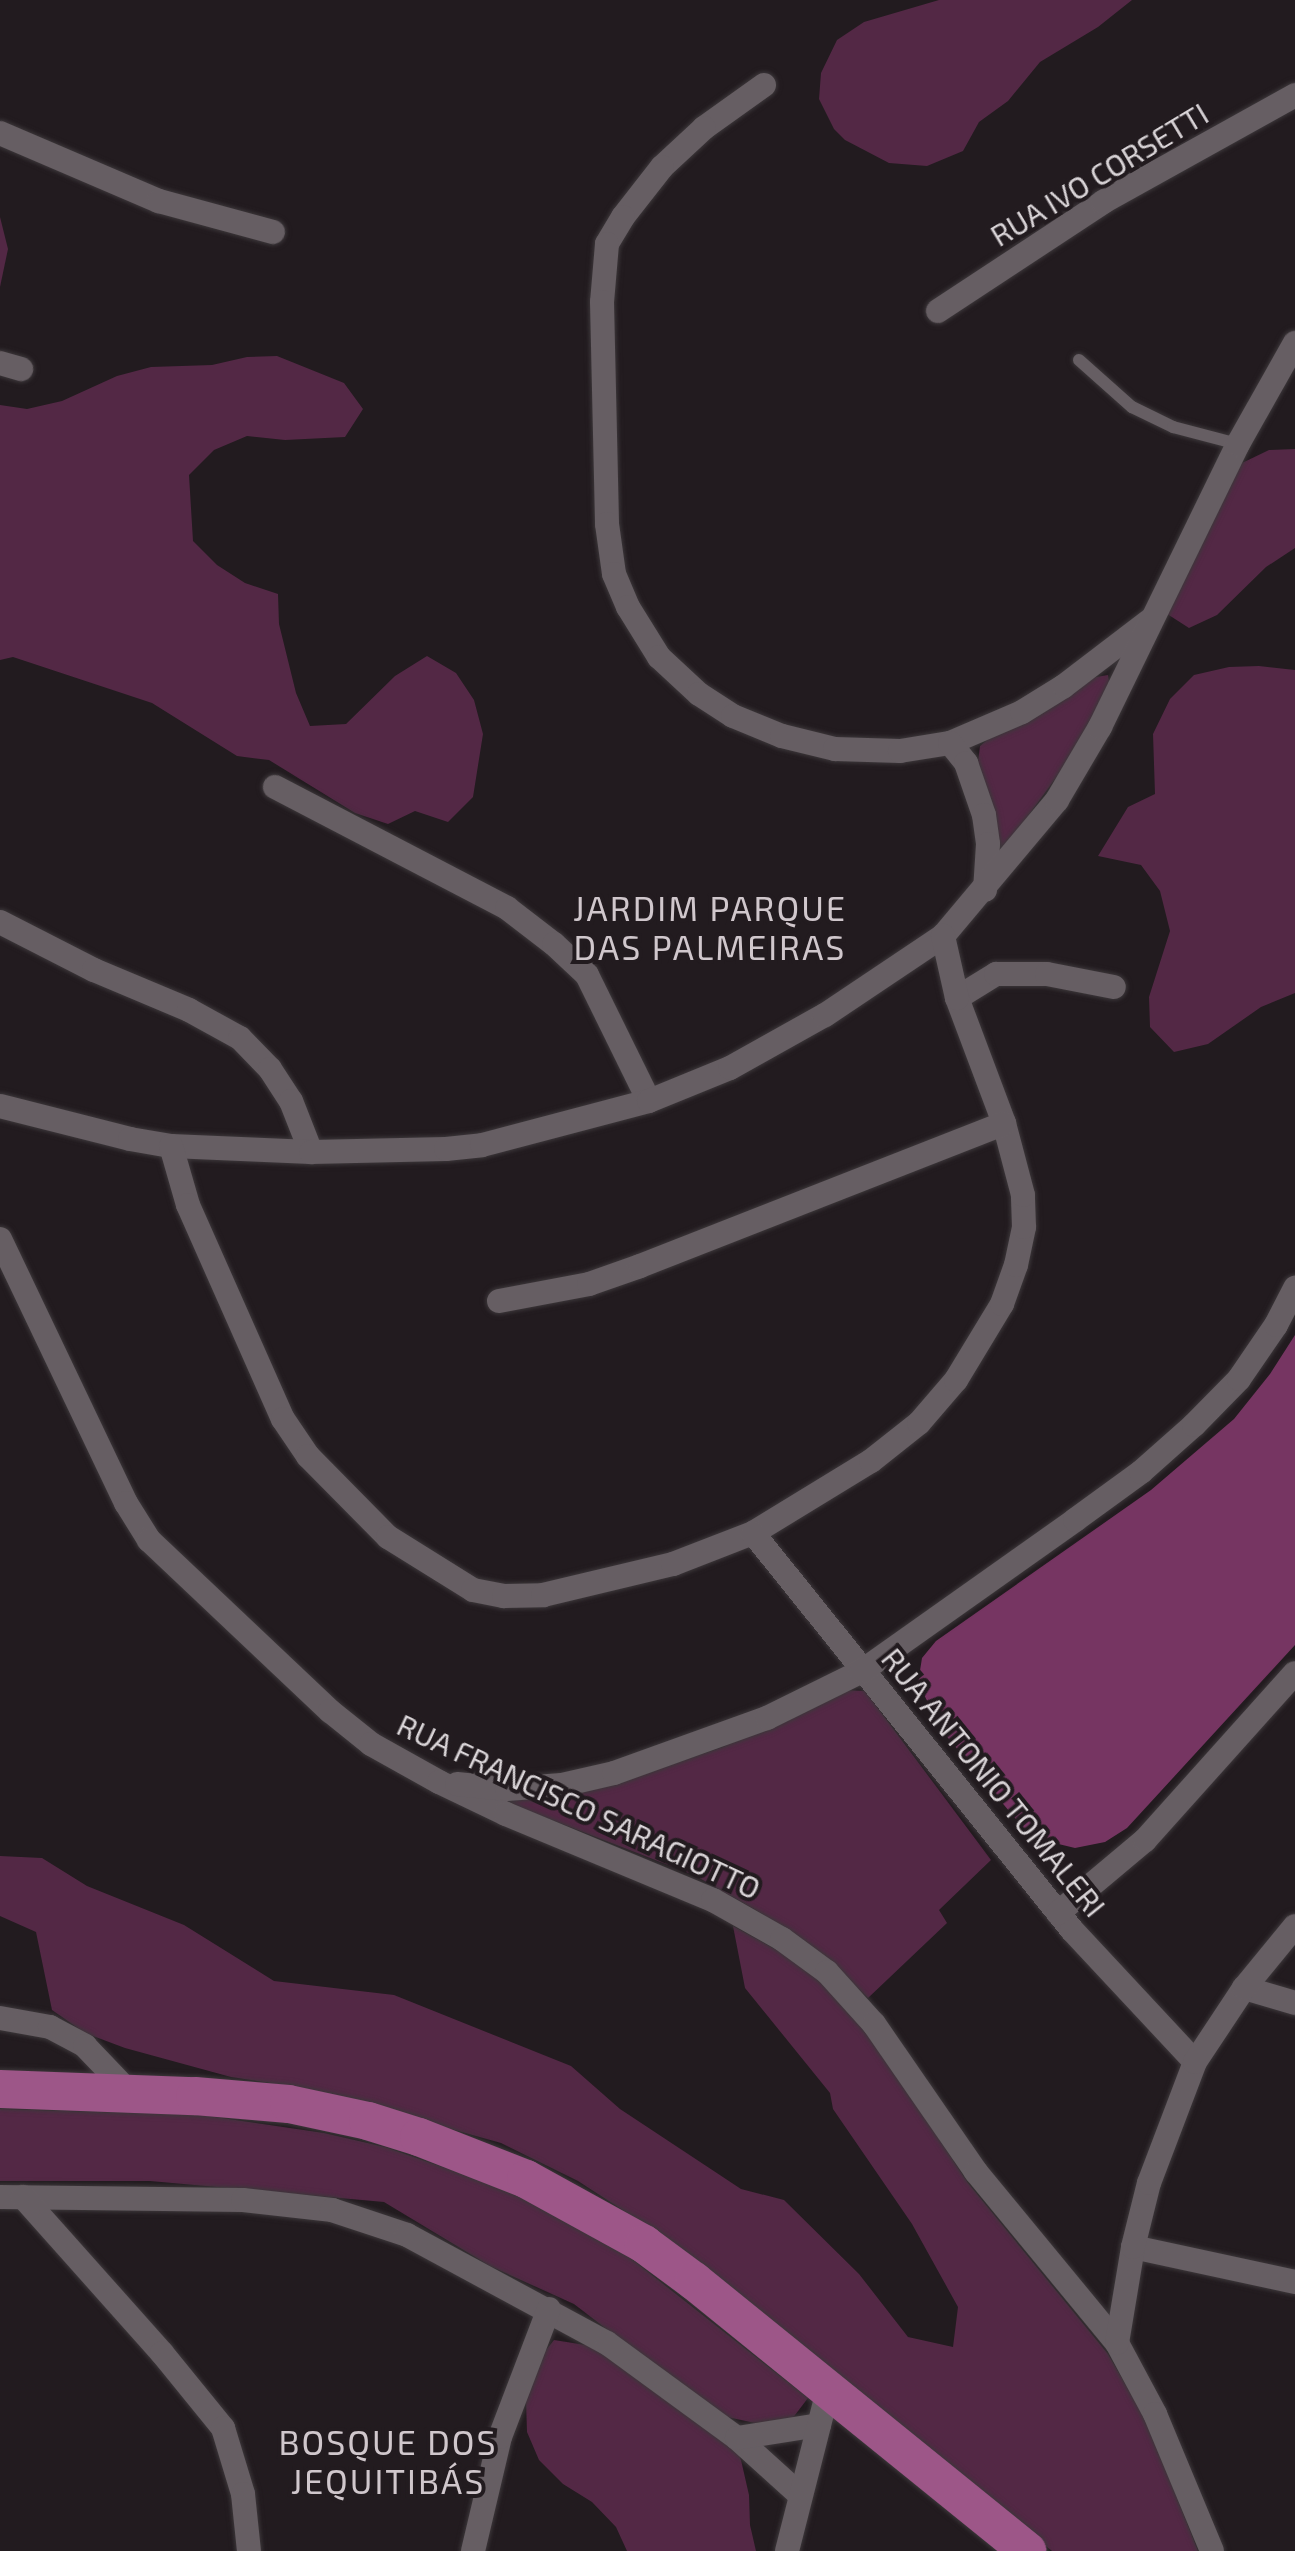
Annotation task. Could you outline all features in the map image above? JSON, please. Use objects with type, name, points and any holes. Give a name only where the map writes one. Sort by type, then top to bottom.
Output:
[{"type":"main road","points":[[0,2089],[255,2099],[322,2110],[419,2137],[526,2179],[644,2244],[823,2408],[1027,2551]]},
{"type":"street","points":[[764,85],[704,128],[662,167],[623,217],[607,244],[602,302],[607,524],[614,574],[628,607],[659,657],[699,694],[733,716],[782,736],[835,749],[900,751],[950,743],[1022,712],[1064,686],[1154,618]]},
{"type":"street","name":"RUA IVO CORSETTI","points":[[938,311],[1103,202],[1295,95]]},
{"type":"street","points":[[0,133],[159,201],[273,232]]},
{"type":"street","points":[[0,1106],[130,1139],[171,1146],[311,1152],[446,1149],[482,1145],[649,1101],[730,1068],[825,1015],[943,936],[985,890],[1057,800],[1100,727],[1238,444],[1295,343]]},
{"type":"street","points":[[950,743],[966,763],[984,815],[988,844],[985,890]]},
{"type":"street","points":[[275,787],[507,908],[554,944],[587,975],[649,1101]]},
{"type":"street","points":[[0,922],[240,1038],[270,1069],[291,1101],[311,1152]]},
{"type":"street","points":[[171,1146],[188,1205],[283,1419],[308,1456],[388,1537],[437,1571],[473,1590],[504,1596],[543,1595],[673,1564],[753,1533],[871,1461],[919,1423],[956,1380],[1002,1304],[1016,1265],[1024,1227],[1023,1195],[1004,1123],[957,998],[943,936]]},
{"type":"street","points":[[957,998],[996,974],[1047,974],[1114,987]]},
{"type":"street","points":[[499,1301],[589,1284],[1004,1123]]},
{"type":"street","name":"RUA FRANCISCO SARAGIOTTO","points":[[0,1239],[126,1503],[149,1540],[330,1711],[371,1744],[439,1782],[506,1814],[713,1900],[782,1939],[827,1972],[874,2024],[976,2172],[1117,2343],[1155,2414],[1212,2551]]},
{"type":"street","points":[[439,1782],[507,1789],[562,1785],[614,1773],[767,1718],[862,1671],[1108,1496],[1194,1425],[1239,1379],[1276,1325],[1295,1288]]},
{"type":"street","name":"RUA ANTONIO TOMALERI","points":[[753,1533],[1058,1913],[1195,2062]]},
{"type":"street","points":[[1058,1913],[1145,1840],[1295,1673]]},
{"type":"street","points":[[1117,2343],[1133,2247],[1158,2157],[1195,2062],[1244,1988],[1295,1926]]},
{"type":"street","points":[[1244,1988],[1295,2003]]},
{"type":"street","points":[[0,2018],[50,2027],[85,2046],[129,2092]]},
{"type":"street","points":[[12,2197],[243,2200],[332,2210],[407,2235],[607,2343],[737,2438],[800,2495]]},
{"type":"street","points":[[12,2197],[162,2353],[223,2428],[243,2494],[249,2551]]},
{"type":"street","points":[[1133,2247],[1295,2282]]},
{"type":"street","points":[[473,2551],[500,2437],[549,2309]]},
{"type":"street","points":[[737,2438],[823,2408]]},
{"type":"street","points":[[787,2551],[823,2408]]},
{"type":"lane","points":[[1079,360],[1132,407],[1173,427],[1238,444]]},
{"type":"shaded area","points":[[939,0],[1132,0],[1098,27],[1040,62],[1008,101],[979,122],[963,151],[927,166],[889,163],[845,140],[834,129],[819,99],[821,73],[837,40],[864,22]]},
{"type":"shaded area","points":[[0,217],[8,249],[0,287]]},
{"type":"shaded area","points":[[277,356],[344,383],[363,409],[345,437],[285,440],[247,436],[214,450],[189,475],[193,541],[217,565],[245,583],[278,594],[279,624],[296,693],[310,726],[346,724],[395,676],[427,656],[456,673],[474,700],[483,734],[473,797],[448,822],[415,811],[388,824],[355,813],[269,760],[237,756],[152,703],[13,657],[0,660],[0,405],[27,409],[62,401],[117,376],[151,367],[212,365],[247,357]]},
{"type":"shaded area","points":[[1295,449],[1295,548],[1266,567],[1217,615],[1189,628],[1161,610],[1242,463],[1269,450]]},
{"type":"shaded area","points":[[1229,667],[1295,670],[1295,993],[1261,1007],[1208,1044],[1174,1052],[1150,1027],[1149,997],[1170,931],[1160,891],[1141,865],[1098,856],[1128,807],[1155,794],[1153,734],[1170,699],[1194,675]]},
{"type":"shaded area","points":[[1108,675],[1110,687],[1061,771],[1003,850],[999,851],[978,762],[980,746],[995,733],[1096,677]]},
{"type":"shaded area","points":[[1295,1335],[1295,1645],[1127,1828],[1105,1842],[1075,1848],[1046,1841],[1025,1830],[943,1732],[918,1683],[922,1658],[936,1641],[1151,1490],[1234,1419],[1270,1374]]},
{"type":"shaded area","points":[[843,1690],[865,1691],[991,1860],[939,1910],[947,1923],[868,1998],[823,1955],[761,1913],[694,1875],[500,1800],[649,1772],[723,1747]]},
{"type":"shaded area","points":[[0,1856],[42,1858],[87,1886],[184,1925],[274,1981],[394,1995],[571,2066],[620,2109],[741,2189],[784,2200],[859,2274],[908,2337],[953,2347],[958,2307],[912,2224],[833,2109],[830,2093],[745,1988],[733,1926],[806,1966],[860,2020],[968,2183],[1108,2354],[1146,2420],[1198,2551],[1052,2551],[658,2233],[578,2181],[501,2143],[304,2088],[231,2077],[125,2048],[85,2033],[52,2010],[36,1932],[0,1916]]},
{"type":"shaded area","points":[[0,2109],[201,2115],[324,2133],[385,2147],[506,2189],[624,2253],[808,2398],[792,2419],[755,2423],[727,2417],[727,2427],[741,2460],[749,2495],[750,2525],[756,2551],[627,2551],[616,2527],[592,2502],[563,2484],[539,2460],[527,2432],[526,2402],[530,2370],[554,2340],[617,2350],[622,2341],[574,2304],[490,2266],[384,2202],[150,2181],[0,2181]]},
{"type":"district","name":"JARDIM PARQUE DAS PALMEIRAS","points":[[710,926]]},
{"type":"district","name":"BOSQUE DOS JEQUITIBÁS","points":[[388,2460]]}]
